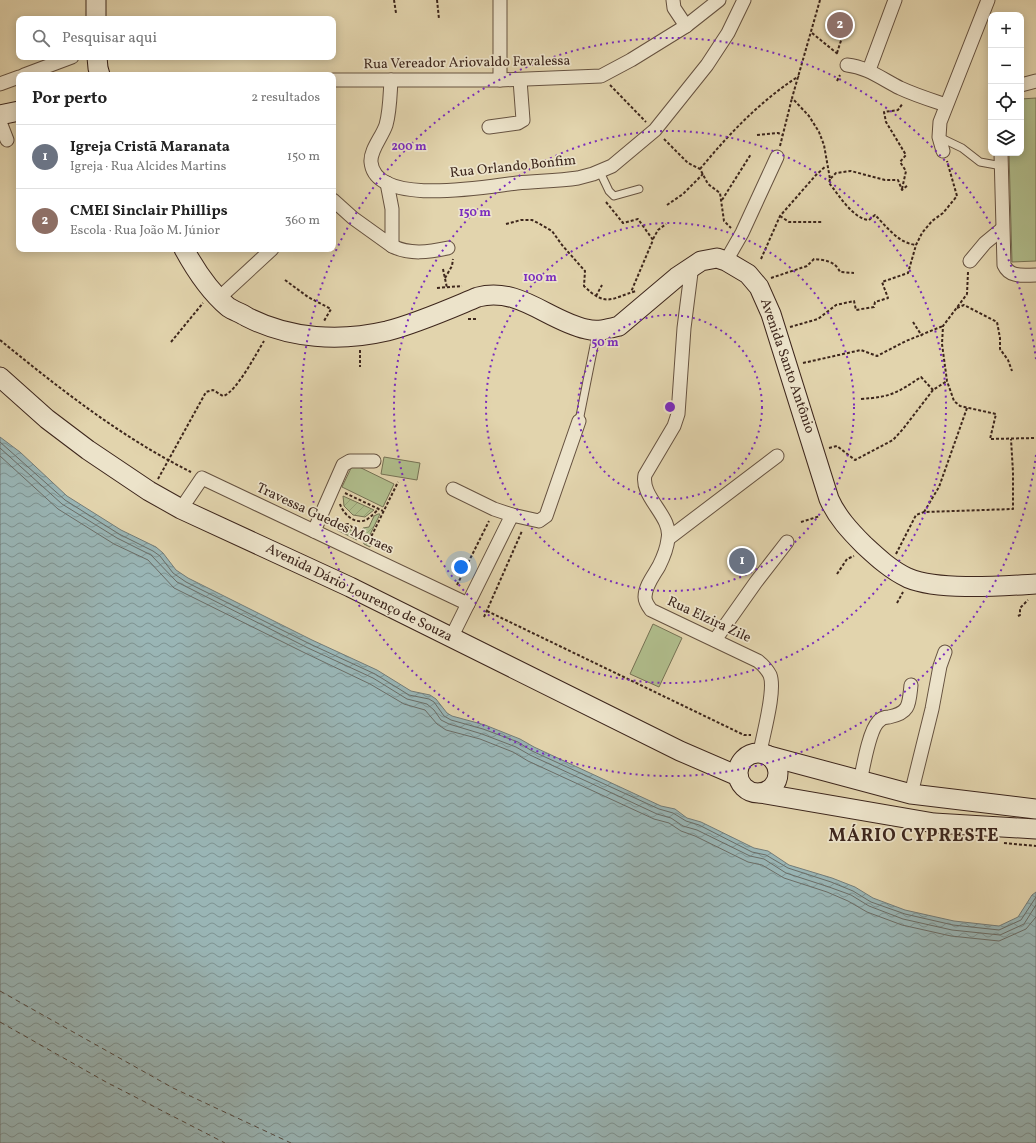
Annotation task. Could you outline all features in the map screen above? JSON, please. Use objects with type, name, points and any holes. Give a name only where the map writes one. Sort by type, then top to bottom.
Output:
[{"type":"street","points":[[96,0],[96,16]]},
{"type":"street","points":[[500,0],[500,80]]},
{"type":"street","points":[[674,0],[674,8],[686,26]]},
{"type":"street","points":[[601,76],[631,60],[686,26],[719,0]]},
{"type":"street","name":"Rua Orlando Bonfim","points":[[391,80],[389,111],[386,126],[372,156],[371,163],[377,175],[388,182],[412,191],[557,181],[578,178],[600,172],[624,157],[655,130],[708,65],[728,33],[744,0]]},
{"type":"street","points":[[869,70],[896,0]]},
{"type":"street","points":[[943,151],[939,137],[940,122],[988,0]]},
{"type":"street","points":[[32,72],[64,60]]},
{"type":"street","points":[[97,60],[99,72]]},
{"type":"street","points":[[847,65],[869,70],[908,91],[946,105]]},
{"type":"street","name":"Rua Vereador Ariovaldo Favalessa","points":[[336,80],[520,80],[601,76]]},
{"type":"street","points":[[0,84],[16,78]]},
{"type":"street","points":[[489,127],[518,123],[522,120],[520,80]]},
{"type":"street","points":[[1024,84],[1036,81]]},
{"type":"street","points":[[6,140],[7,115]]},
{"type":"street","points":[[1001,156],[1004,265],[1006,269],[1013,274],[1036,275]]},
{"type":"street","points":[[726,261],[742,232],[777,157]]},
{"type":"street","points":[[388,182],[392,209],[392,246]]},
{"type":"street","points":[[336,203],[353,218],[400,250],[415,252],[448,248]]},
{"type":"street","points":[[970,261],[985,242],[1002,229]]},
{"type":"street","name":"Avenida Santo Antônio","points":[[186,252],[211,300],[271,328],[309,336],[332,338],[383,332],[440,313],[478,297],[494,295],[516,298],[579,327],[597,330],[620,326],[692,265],[708,258],[726,261],[748,274],[759,287],[772,314],[829,499],[834,510],[847,526],[873,553],[891,568],[915,580],[934,584],[1008,586],[1034,591]]},
{"type":"street","points":[[211,300],[268,252]]},
{"type":"street","points":[[692,265],[684,328],[678,414],[674,426],[645,475],[644,482],[645,489],[662,514],[669,538],[777,456]]},
{"type":"street","name":"Avenida Dário Lourenço de Souza","points":[[0,377],[53,424],[88,450],[149,491],[181,509],[350,587],[680,751],[738,776]]},
{"type":"street","points":[[453,489],[494,509],[539,521],[544,518],[579,421]]},
{"type":"street","points":[[314,531],[343,465],[350,461],[374,461]]},
{"type":"street","points":[[181,509],[202,478]]},
{"type":"street","name":"Travessa Guedes Moraes","points":[[202,478],[468,604]]},
{"type":"street","points":[[451,638],[512,515]]},
{"type":"street","name":"Rua Elzira Zile","points":[[669,538],[660,564],[646,589],[646,603],[651,610],[758,661],[765,667],[770,676],[772,688],[764,748]]},
{"type":"street","points":[[715,640],[756,582],[787,542]]},
{"type":"street","points":[[911,794],[932,709],[940,666],[945,652]]},
{"type":"street","points":[[860,782],[865,758],[878,722],[883,718],[899,715],[906,710],[909,704],[911,685]]},
{"type":"street","points":[[760,793],[771,788],[778,778],[777,766],[764,748]]},
{"type":"street","points":[[1036,809],[911,794],[860,782],[764,748],[744,759],[739,767],[738,776],[746,789],[751,792],[934,823],[1036,827]]},
{"type":"lane","points":[[939,137],[962,148],[980,162],[1002,166]]},
{"type":"lane","points":[[600,172],[609,191],[614,196],[639,189]]},
{"type":"lane","points":[[579,421],[597,330]]},
{"type":"path","points":[[394,0],[396,13]]},
{"type":"path","points":[[437,0],[439,19]]},
{"type":"path","points":[[777,157],[820,0]]},
{"type":"path","points":[[837,53],[845,28]]},
{"type":"path","points":[[812,33],[837,53],[847,65]]},
{"type":"path","points":[[601,76],[688,162],[700,169],[708,184],[720,194],[724,221],[730,228],[742,232]]},
{"type":"path","points":[[700,169],[724,139],[750,114],[781,87],[799,76]]},
{"type":"path","points":[[902,190],[906,171],[900,162],[906,155],[886,122],[884,112],[898,110],[908,91]]},
{"type":"path","points":[[792,98],[809,116],[819,132],[824,145],[826,166],[829,169],[829,183],[846,204],[863,220],[869,220],[875,215],[894,235],[904,242],[916,245]]},
{"type":"path","points":[[757,135],[778,133],[783,135]]},
{"type":"path","points":[[777,330],[818,320],[836,305],[854,301],[856,310],[874,307],[875,302],[888,298],[882,282],[908,273],[916,245],[922,233],[932,221],[944,213],[957,196],[943,151]]},
{"type":"path","points":[[721,201],[751,154]]},
{"type":"path","points":[[761,258],[780,216],[816,174],[826,166]]},
{"type":"path","points":[[830,179],[836,173],[851,171],[885,180],[898,180],[902,190]]},
{"type":"path","points":[[667,205],[683,194],[704,174]]},
{"type":"path","points":[[902,190],[908,185]]},
{"type":"path","points":[[603,198],[623,223],[638,219],[653,240]]},
{"type":"path","points":[[780,216],[789,222],[822,222]]},
{"type":"path","points":[[506,224],[521,220],[532,220],[552,231],[562,245],[585,270],[584,286],[596,296],[607,300],[619,298],[647,287],[654,298]]},
{"type":"path","points":[[631,292],[658,230],[666,224]]},
{"type":"path","points":[[445,278],[454,262],[448,248]]},
{"type":"path","points":[[759,287],[768,279],[807,266],[814,260],[831,262],[836,265],[840,272],[854,273]]},
{"type":"path","points":[[789,368],[825,357],[862,350],[877,356],[906,341],[922,336],[943,326],[956,308],[957,304],[967,294],[970,261]]},
{"type":"path","points":[[444,270],[447,288]]},
{"type":"path","points":[[285,280],[308,297],[331,309],[321,326],[309,336]]},
{"type":"path","points":[[596,296],[602,285]]},
{"type":"path","points":[[437,288],[464,286],[465,291]]},
{"type":"path","points":[[171,342],[211,300]]},
{"type":"path","points":[[956,308],[964,305],[996,322],[1000,338],[1000,349],[1008,360],[1012,371]]},
{"type":"path","points":[[914,322],[922,336]]},
{"type":"path","points":[[943,326],[942,344],[947,380],[954,401],[967,408],[996,414],[990,439],[1036,438]]},
{"type":"path","points":[[149,491],[208,391],[213,390],[225,396],[230,393],[245,372],[271,328]]},
{"type":"path","points":[[0,340],[96,416],[168,461],[202,478]]},
{"type":"path","points":[[861,399],[878,398],[896,393],[921,377],[932,390]]},
{"type":"path","points":[[816,455],[821,450],[838,446],[855,460],[893,440],[932,390],[947,380]]},
{"type":"path","points":[[924,512],[939,487],[967,408]]},
{"type":"path","points":[[891,568],[916,515],[924,512],[1013,508],[1011,439]]},
{"type":"path","points":[[371,549],[376,551],[374,543],[369,541],[398,482]]},
{"type":"path","points":[[341,492],[384,511]]},
{"type":"path","points":[[340,500],[340,506],[345,514],[358,521],[366,520],[379,509]]},
{"type":"path","points":[[456,588],[494,509]]},
{"type":"path","points":[[801,522],[822,515]]},
{"type":"path","points":[[484,617],[488,611],[527,519]]},
{"type":"path","points":[[331,529],[348,524],[354,529],[361,544],[355,541]]},
{"type":"path","points":[[837,574],[847,559],[859,556],[867,560],[873,553]]},
{"type":"path","points":[[1018,616],[1020,615],[1020,608],[1022,604],[1034,591]]},
{"type":"path","points":[[488,611],[744,734],[764,748]]},
{"type":"green space","points":[[1036,98],[1036,261],[1012,262],[1009,156],[1024,156],[1024,99]]},
{"type":"green space","points":[[384,457],[420,463],[417,480],[381,474]]},
{"type":"green space","points":[[353,464],[394,484],[383,507],[342,487]]},
{"type":"green space","points":[[343,496],[374,510],[365,517],[353,515],[344,506]]},
{"type":"green space","points":[[380,514],[367,541],[371,543],[370,547],[364,544],[360,533],[363,528],[369,527],[374,516]]},
{"type":"green space","points":[[337,530],[351,530],[357,540]]},
{"type":"green space","points":[[653,624],[682,638],[659,687],[630,674]]},
{"type":"water","points":[[0,437],[20,452],[67,496],[121,530],[156,547],[163,553],[176,570],[188,578],[312,640],[377,670],[411,691],[430,695],[436,699],[447,713],[452,716],[485,725],[520,739],[534,747],[661,806],[675,809],[687,818],[701,822],[754,848],[768,851],[789,865],[832,878],[855,887],[873,898],[905,910],[954,921],[999,926],[1018,917],[1032,895],[1036,892],[1036,1143],[0,1143]]},
{"type":"ferry route","points":[[0,991],[173,1088],[291,1143]]},
{"type":"ferry route","points":[[0,1022],[106,1082],[225,1143]]},
{"type":"place","name":"CMEI Sinclair Phillips","points":[[840,25]]},
{"type":"place","name":"Igreja Cristã Maranata","points":[[742,561]]},
{"type":"district","name":"MÁRIO CYPRESTE","points":[[914,836]]}]
